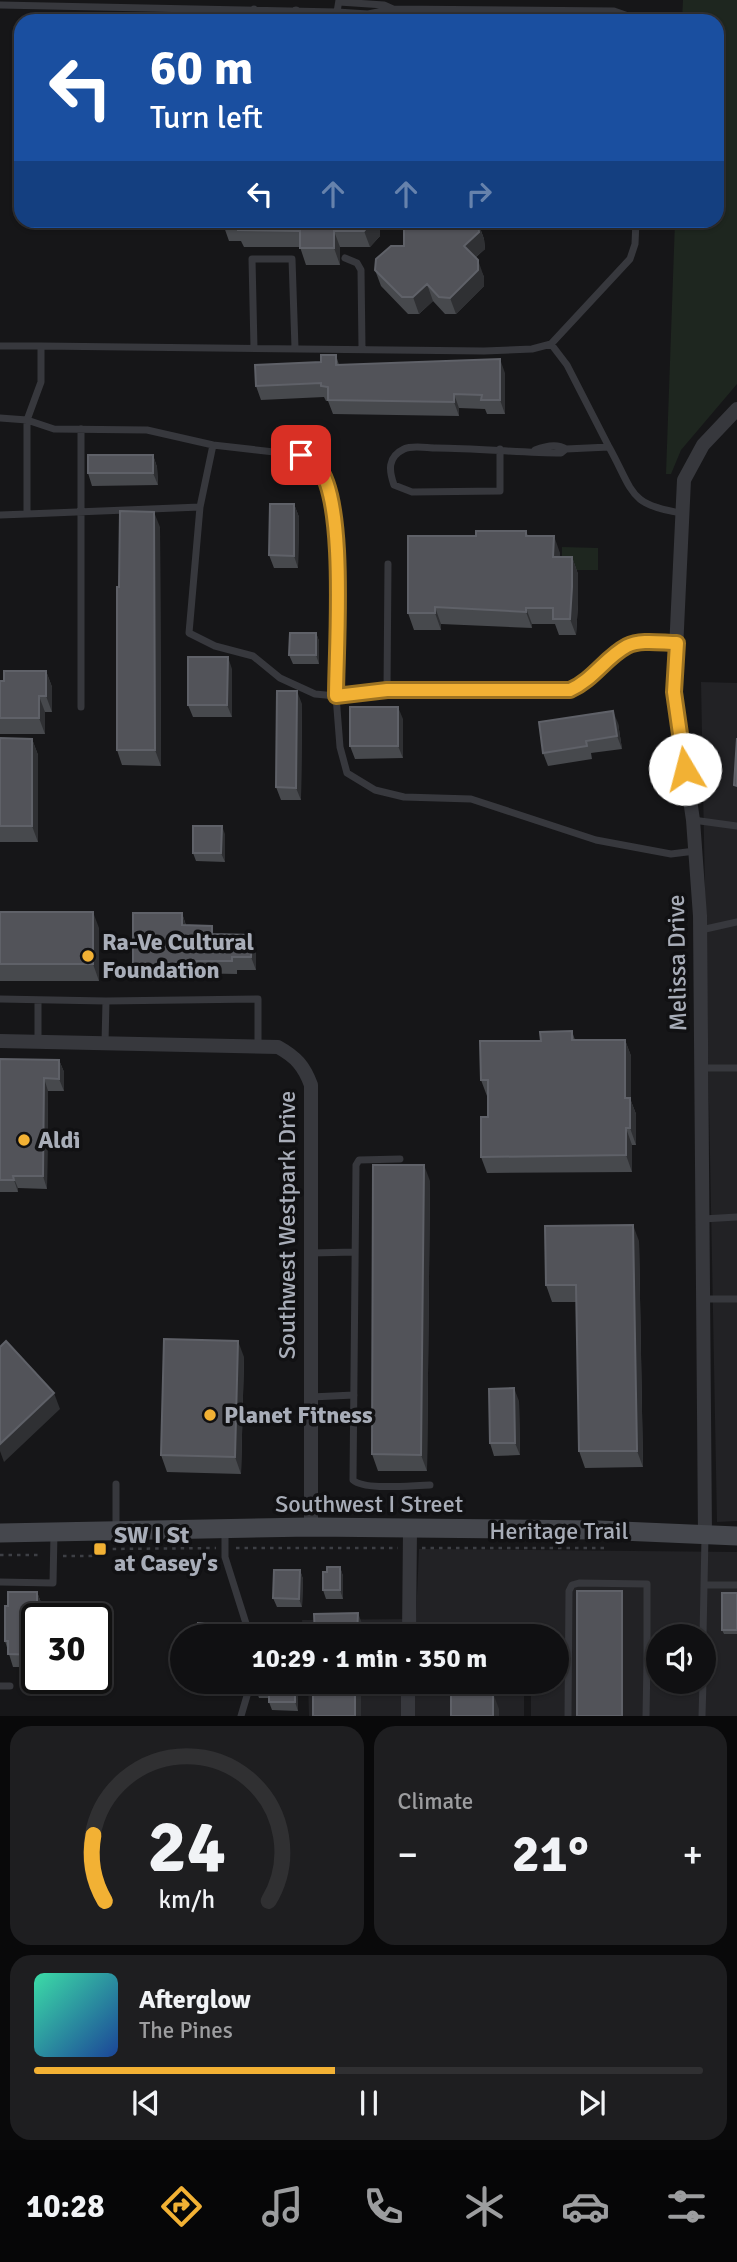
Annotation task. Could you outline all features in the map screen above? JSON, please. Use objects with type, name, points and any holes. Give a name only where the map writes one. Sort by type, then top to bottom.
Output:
[{"type":"main road","name":"Southwest I Street","points":[[0,1534],[311,1527],[598,1530],[737,1536]]},
{"type":"street","name":"Melissa Drive","points":[[705,1536],[701,930],[693,820],[674,692],[684,480],[703,445],[737,409]]},
{"type":"street","name":"Southwest Westpark Drive","points":[[0,1041],[278,1047],[295,1056],[306,1070],[311,1085],[311,1527]]},
{"type":"street","points":[[409,1624],[410,1529]]},
{"type":"street","points":[[408,1694],[408,1716]]},
{"type":"lane","points":[[337,12],[339,1],[383,5],[393,9]]},
{"type":"lane","points":[[0,5],[296,10],[368,14],[393,9],[614,11],[623,14]]},
{"type":"lane","points":[[254,9],[254,14]]},
{"type":"lane","points":[[0,346],[484,351],[532,349],[551,344],[630,259],[635,244],[636,228]]},
{"type":"lane","points":[[254,348],[252,258],[292,259],[295,348]]},
{"type":"lane","points":[[345,258],[356,263],[361,270],[362,348]]},
{"type":"lane","points":[[551,344],[567,365],[638,501],[655,509],[682,513]]},
{"type":"lane","points":[[27,514],[27,420],[41,382],[41,346]]},
{"type":"lane","points":[[0,418],[27,420],[54,429],[147,430],[213,445],[301,455],[319,468],[334,502],[337,584],[336,696],[340,747],[347,773],[375,790],[404,797],[471,799],[596,840],[670,853],[695,851]]},
{"type":"lane","points":[[81,429],[81,706]]},
{"type":"lane","points":[[213,445],[200,507],[189,632],[215,646],[253,656],[280,678],[315,694],[336,696],[387,690],[570,690],[584,684],[626,646],[639,643],[677,643]]},
{"type":"lane","points":[[500,449],[500,491],[412,492],[394,485],[389,470],[393,458],[405,448],[500,449],[535,450],[543,446],[561,446],[566,449],[609,447]]},
{"type":"lane","points":[[0,515],[200,507]]},
{"type":"lane","points":[[387,690],[388,564]]},
{"type":"lane","points":[[693,820],[737,826]]},
{"type":"lane","points":[[701,930],[737,922]]},
{"type":"lane","points":[[0,999],[258,999],[258,1047]]},
{"type":"lane","points":[[38,1000],[38,1041]]},
{"type":"lane","points":[[105,1043],[106,1001]]},
{"type":"lane","points":[[702,1068],[737,1068]]},
{"type":"lane","points":[[400,1159],[370,1158],[359,1160],[356,1164],[353,1480],[358,1484],[371,1486],[430,1485]]},
{"type":"lane","points":[[703,1219],[737,1217]]},
{"type":"lane","points":[[311,1254],[355,1252]]},
{"type":"lane","points":[[703,1299],[737,1299]]},
{"type":"lane","points":[[311,1397],[354,1395]]},
{"type":"lane","points":[[116,1484],[116,1532]]},
{"type":"lane","points":[[225,1529],[225,1557],[246,1624]]},
{"type":"lane","points":[[0,1582],[53,1583],[54,1532]]},
{"type":"lane","points":[[703,1624],[705,1536]]},
{"type":"lane","points":[[568,1716],[569,1591],[572,1585],[647,1584],[647,1624]]},
{"type":"lane","points":[[705,1585],[737,1585]]},
{"type":"lane","points":[[0,1686],[10,1686]]},
{"type":"lane","points":[[241,1716],[247,1694]]},
{"type":"lane","points":[[646,1694],[646,1716]]},
{"type":"lane","points":[[702,1694],[702,1716]]},
{"type":"path","name":"Heritage Trail","points":[[428,1548],[607,1548]]},
{"type":"path","points":[[0,1555],[20,1555]]},
{"type":"shaded area","points":[[683,0],[737,0],[737,384],[681,450],[671,474],[666,474],[675,228],[724,228],[724,14],[682,14]]},
{"type":"shaded area","points":[[562,547],[598,548],[598,570],[562,570]]},
{"type":"shaded area","points":[[701,682],[737,683],[737,1521],[717,1522]]},
{"type":"shaded area","points":[[419,1549],[737,1552],[737,1716],[531,1716],[531,1694],[569,1694],[569,1624],[302,1624],[302,1620],[416,1619]]},
{"type":"shaded area","points":[[308,1694],[524,1694],[524,1716],[309,1716]]},
{"type":"building","points":[[366,228],[364,231],[334,231],[334,248],[300,248],[300,231],[238,230]]},
{"type":"building","points":[[404,228],[479,228],[479,232],[464,246],[478,260],[478,270],[450,298],[439,297],[427,284],[413,297],[402,297],[375,270],[376,259],[391,246],[404,246]]},
{"type":"building","points":[[321,355],[336,355],[336,365],[500,359],[500,400],[481,400],[482,395],[454,394],[454,402],[328,400],[328,387],[321,386],[321,383],[256,386],[255,365],[321,362]]},
{"type":"building","points":[[88,455],[153,455],[153,473],[88,473]]},
{"type":"building","points":[[270,504],[294,504],[294,556],[269,555]]},
{"type":"building","points":[[120,511],[154,512],[155,750],[117,750]]},
{"type":"building","points":[[476,531],[526,531],[526,536],[554,536],[553,557],[572,557],[570,619],[553,619],[553,608],[526,608],[526,612],[435,607],[435,613],[408,613],[408,536],[476,536]]},
{"type":"building","points":[[290,633],[316,633],[316,655],[289,655]]},
{"type":"building","points":[[188,657],[228,657],[227,705],[188,705]]},
{"type":"building","points":[[4,671],[46,671],[46,696],[39,696],[39,718],[0,718],[0,681],[4,681]]},
{"type":"building","points":[[277,691],[297,691],[296,788],[276,787]]},
{"type":"building","points":[[350,707],[398,707],[398,746],[350,746]]},
{"type":"building","points":[[613,711],[617,736],[586,741],[587,746],[543,753],[539,722]]},
{"type":"building","points":[[0,738],[32,739],[32,826],[0,826]]},
{"type":"building","points":[[737,738],[737,786],[734,785]]},
{"type":"building","points":[[193,826],[222,826],[221,853],[193,853]]},
{"type":"building","points":[[0,912],[93,912],[93,964],[0,964]]},
{"type":"building","points":[[133,913],[182,913],[182,925],[212,926],[212,934],[252,935],[251,957],[232,957],[232,961],[181,961],[181,965],[133,965]]},
{"type":"building","points":[[572,1031],[572,1040],[625,1040],[625,1098],[630,1098],[630,1128],[626,1128],[626,1155],[481,1157],[481,1117],[488,1117],[488,1080],[481,1080],[480,1041],[541,1041],[540,1032]]},
{"type":"building","name":"Aldi","points":[[0,1059],[59,1060],[59,1079],[44,1078],[43,1176],[13,1176],[14,1180],[0,1180]]},
{"type":"building","points":[[373,1165],[424,1165],[421,1455],[372,1454]]},
{"type":"building","points":[[633,1225],[637,1451],[579,1451],[576,1285],[546,1285],[545,1226]]},
{"type":"building","points":[[164,1339],[238,1341],[235,1457],[161,1455]]},
{"type":"building","points":[[6,1341],[54,1393],[0,1444],[0,1347]]},
{"type":"building","points":[[514,1388],[515,1443],[490,1443],[489,1389]]},
{"type":"building","points":[[327,1567],[340,1567],[340,1590],[323,1590],[323,1572],[327,1572]]},
{"type":"building","points":[[274,1570],[300,1570],[299,1599],[273,1598]]},
{"type":"building","points":[[577,1591],[622,1591],[622,1716],[577,1716]]},
{"type":"building","points":[[8,1592],[37,1592],[37,1603],[21,1603],[21,1654],[8,1654],[8,1641],[5,1641],[5,1606],[8,1606]]},
{"type":"building","points":[[722,1593],[737,1593],[737,1630],[722,1630]]},
{"type":"building","points":[[358,1613],[358,1624],[314,1624],[314,1614]]},
{"type":"building","points":[[198,1623],[230,1623],[230,1624]]},
{"type":"building","points":[[269,1694],[295,1694],[295,1702],[269,1702]]},
{"type":"building","points":[[313,1694],[355,1694],[355,1716],[313,1716]]},
{"type":"building","points":[[451,1694],[493,1694],[493,1716],[451,1716]]},
{"type":"place","name":"Ra-Ve Cultural Foundation","points":[[88,956]]},
{"type":"place","name":"Aldi","points":[[24,1140]]},
{"type":"place","name":"Planet Fitness","points":[[210,1415]]},
{"type":"place","name":"SW I St at Casey's","points":[[100,1549]]},
{"type":"route","points":[[301,455],[319,468],[334,502],[337,584],[336,696],[387,690],[570,690],[584,684],[626,646],[639,643],[677,643],[674,692],[685,769]]}]
